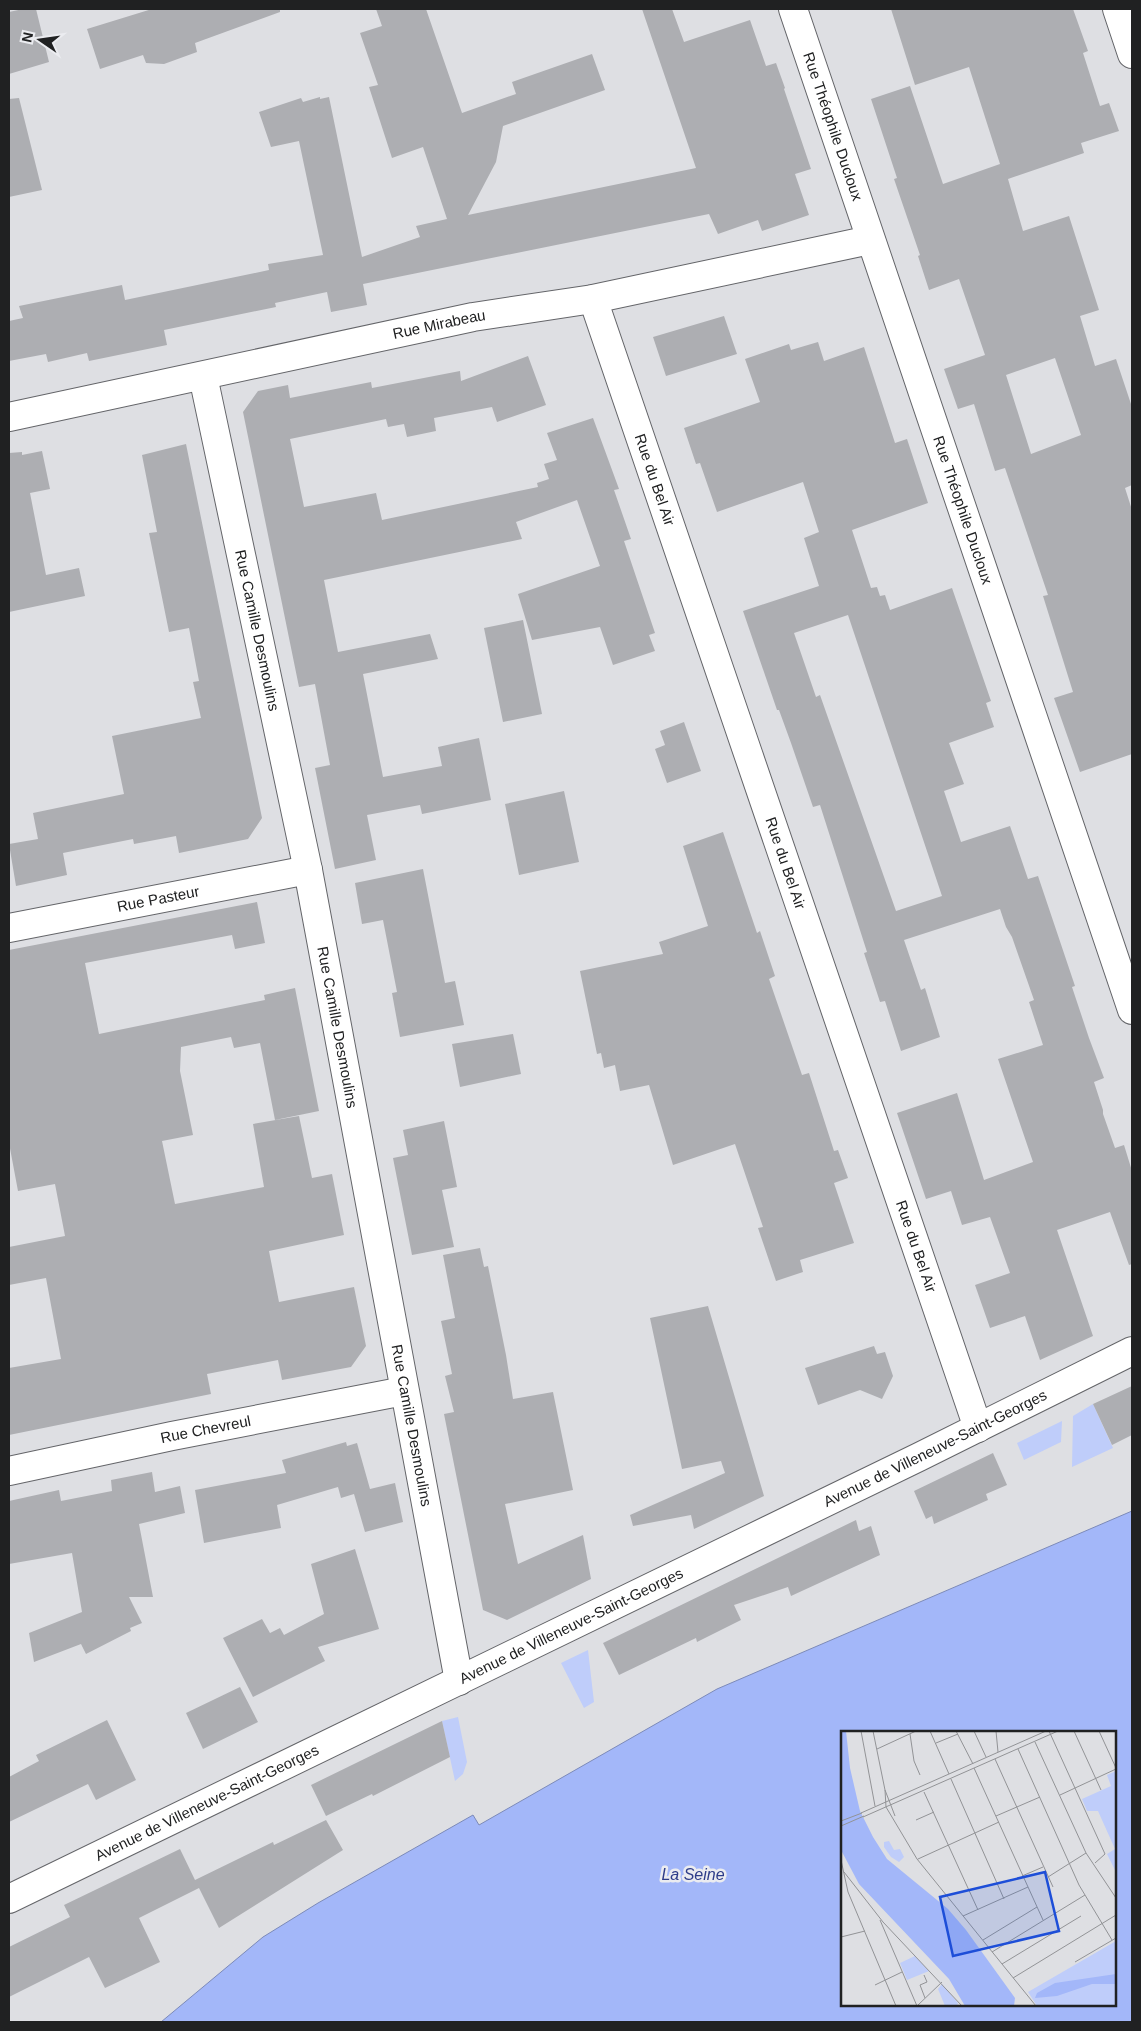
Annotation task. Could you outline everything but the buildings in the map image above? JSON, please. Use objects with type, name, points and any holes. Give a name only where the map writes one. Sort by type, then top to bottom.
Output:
[{"type":"street","name":"Rue Théophile Ducloux","points":[[793,9],[1132,1010]]},
{"type":"street","points":[[1117,9],[1132,54]]},
{"type":"street","name":"Rue Mirabeau","points":[[9,417],[473,316],[593,299],[870,240]]},
{"type":"street","name":"Rue du Bel Air","points":[[593,299],[978,1428]]},
{"type":"street","name":"Rue Camille Desmoulins","points":[[203,376],[206,398],[308,870],[459,1681]]},
{"type":"street","name":"Rue Pasteur","points":[[9,928],[308,870]]},
{"type":"street","name":"Avenue de Villeneuve-Saint-Georges","points":[[9,1899],[978,1428],[1132,1351]]},
{"type":"street","name":"Rue Chevreul","points":[[9,1471],[172,1436],[404,1391]]},
{"type":"shaded area","points":[[1093,1404],[1113,1448],[1072,1467],[1073,1416]]},
{"type":"shaded area","points":[[1062,1421],[1061,1442],[1024,1460],[1017,1443]]},
{"type":"shaded area","points":[[588,1650],[594,1702],[584,1708],[561,1663]]},
{"type":"shaded area","points":[[458,1717],[467,1762],[463,1774],[455,1781],[442,1721]]},
{"type":"water","name":"La Seine","points":[[1132,1511],[1132,2022],[161,2022],[263,1937],[318,1903],[473,1815],[479,1825],[717,1689]]}]
